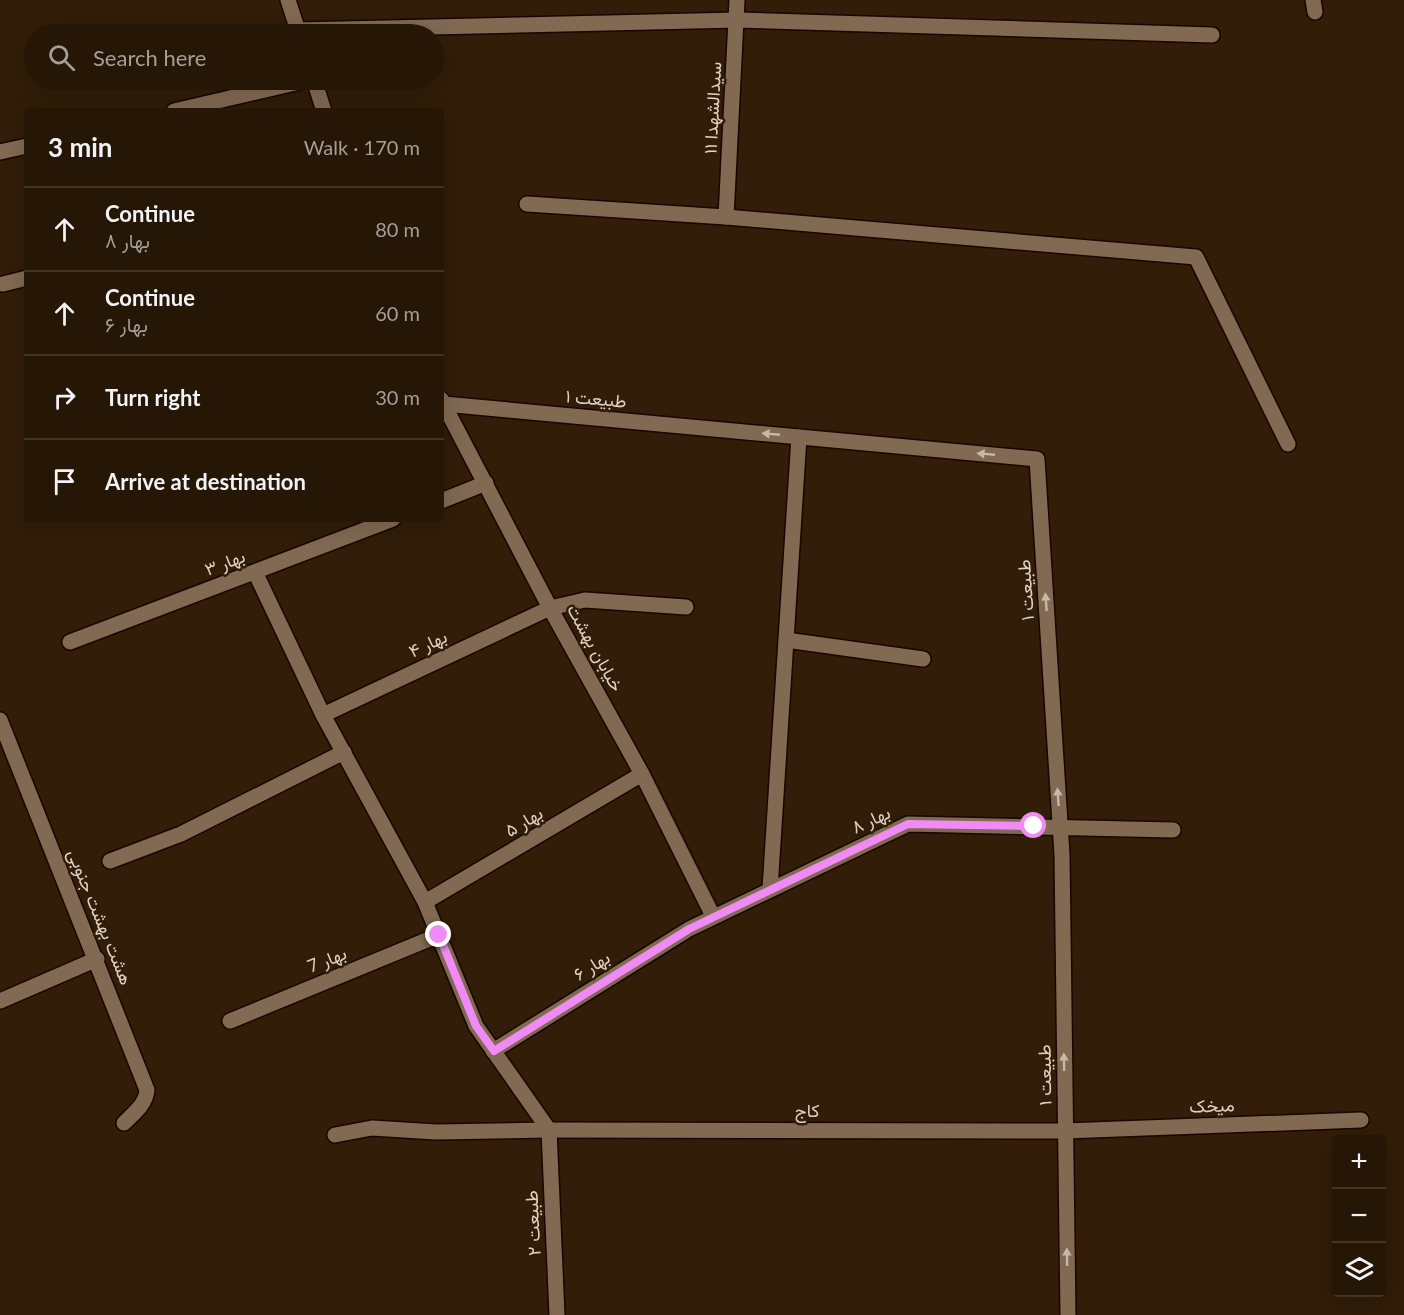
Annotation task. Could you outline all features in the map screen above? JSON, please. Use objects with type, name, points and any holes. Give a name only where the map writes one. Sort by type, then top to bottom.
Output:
[{"type":"street","points":[[288,0],[296,24]]},
{"type":"street","name":"سیدالشهدا ۱۱","points":[[726,218],[738,20],[737,0]]},
{"type":"street","points":[[444,28],[738,20],[1212,35]]},
{"type":"street","points":[[187,108],[265,90]]},
{"type":"street","points":[[317,90],[323,108]]},
{"type":"street","points":[[0,152],[24,147]]},
{"type":"street","points":[[527,204],[1196,257],[1288,444]]},
{"type":"street","points":[[3,284],[24,279]]},
{"type":"street","name":"طبیعت ۱","points":[[444,402],[1037,459],[1060,827],[1068,1315]]},
{"type":"street","name":"خیابان بهشت","points":[[444,406],[550,608],[642,774],[713,916]]},
{"type":"street","points":[[770,889],[799,437]]},
{"type":"street","points":[[444,500],[486,483]]},
{"type":"street","name":"بهار ۳","points":[[70,642],[385,522]]},
{"type":"street","points":[[255,572],[323,715],[425,902],[476,1026],[549,1130]]},
{"type":"street","name":"بهار ۴","points":[[323,715],[550,608],[585,600],[686,607]]},
{"type":"street","points":[[786,640],[923,659]]},
{"type":"street","name":"هشت بهشت جنوبی","points":[[1,723],[97,959],[147,1090],[142,1105],[124,1123]]},
{"type":"street","points":[[110,861],[181,834],[344,752]]},
{"type":"street","name":"بهار ۵","points":[[425,902],[642,774]]},
{"type":"street","name":"بهار ۸","points":[[713,916],[908,824],[1173,830]]},
{"type":"street","name":"بهار ۶","points":[[494,1051],[713,916]]},
{"type":"street","name":"بهار 7","points":[[230,1021],[439,935]]},
{"type":"street","points":[[0,1001],[97,959]]},
{"type":"street","name":"میخک","points":[[1065,1131],[1362,1120]]},
{"type":"street","name":"کاج","points":[[335,1135],[372,1128],[436,1132],[549,1130],[1065,1131]]},
{"type":"street","name":"طبیعت ۲","points":[[549,1130],[557,1315]]},
{"type":"route","points":[[439,935],[476,1026],[494,1051],[689,929],[908,824],[1034,826]]}]
